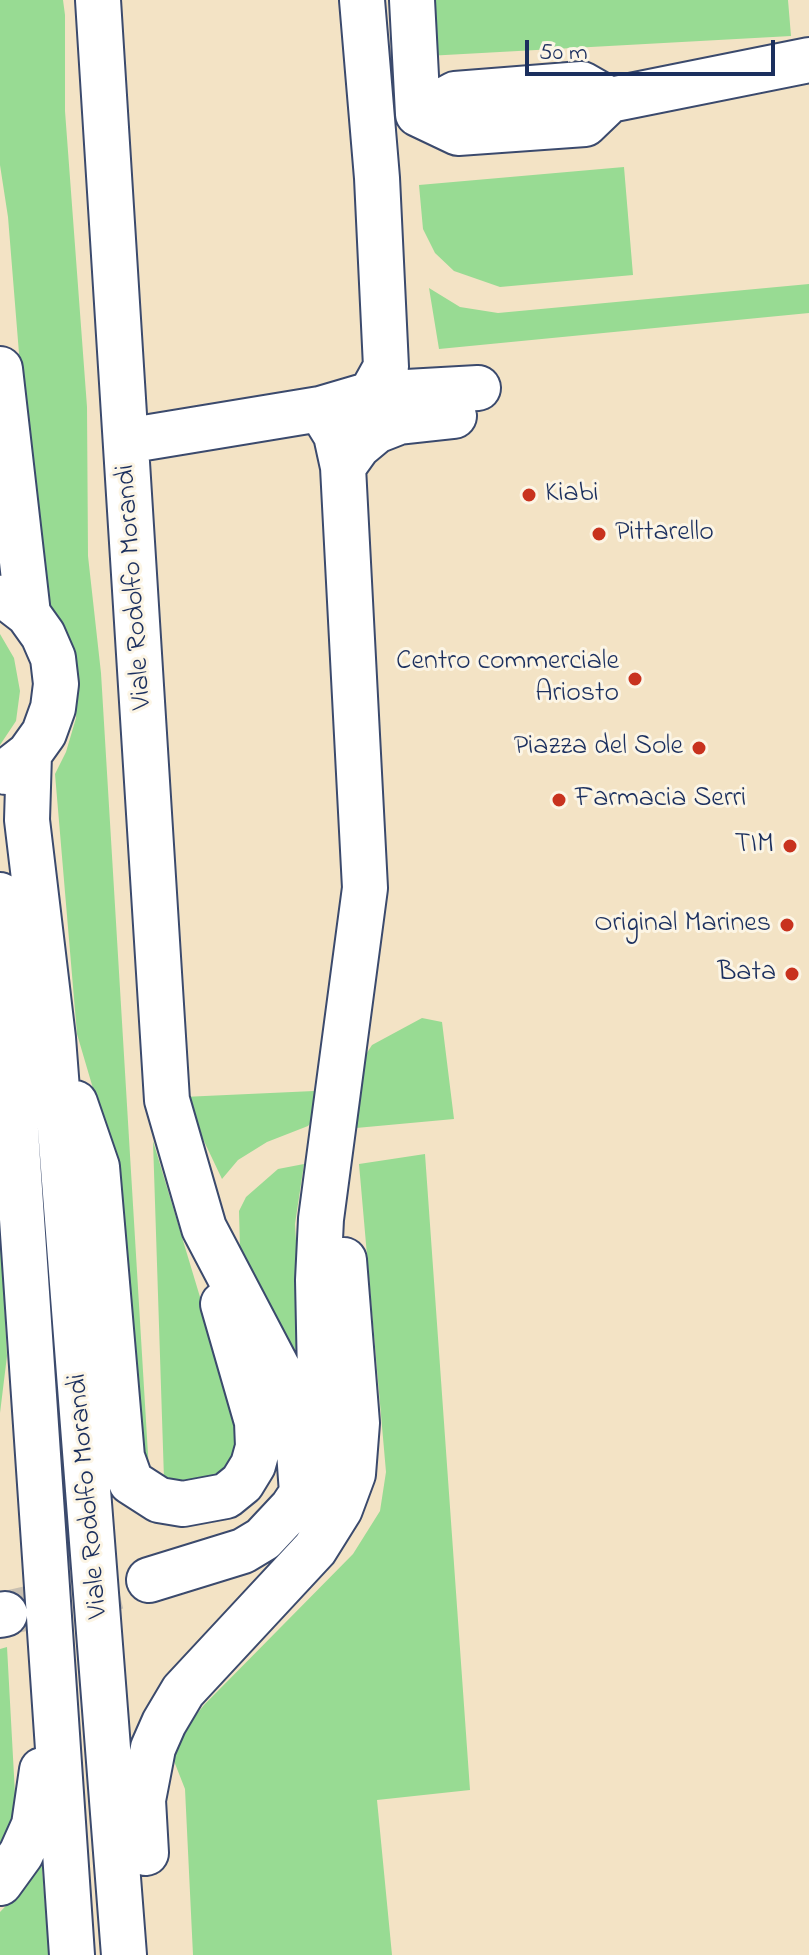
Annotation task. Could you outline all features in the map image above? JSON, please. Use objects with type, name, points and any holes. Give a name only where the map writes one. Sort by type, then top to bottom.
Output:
[{"type":"street","points":[[98,0],[126,441]]},
{"type":"street","points":[[362,0],[378,192],[386,367],[371,394]]},
{"type":"street","points":[[412,0],[418,114],[458,133],[585,124],[610,100],[809,60]]},
{"type":"street","name":"Viale Rodolfo Morandi","points":[[0,369],[14,604],[43,635],[53,658],[56,684],[53,708],[44,733],[15,764],[27,820],[53,1038],[124,1955]]},
{"type":"street","points":[[320,409],[371,394],[479,400],[376,431],[358,446],[343,467]]},
{"type":"street","name":"Viale Rodolfo Morandi","points":[[53,1038],[97,1167],[122,1457],[131,1482],[159,1500],[183,1504],[226,1496],[242,1483],[253,1465],[258,1447],[257,1422],[167,1100],[126,441],[320,409],[336,435],[343,467],[365,888],[321,1219],[318,1280],[321,1423],[316,1456],[302,1493],[277,1525],[243,1551],[149,1580]]},
{"type":"street","name":"Viale Rodolfo Morandi","points":[[0,895],[72,1955]]},
{"type":"street","name":"Viale Rodolfo Morandi","points":[[153,1955],[143,1800],[153,1748],[183,1691],[315,1549],[340,1509],[353,1474],[356,1409],[333,1138]]},
{"type":"street","name":"Viale Rodolfo Morandi","points":[[204,1228],[286,1384],[296,1410],[302,1493]]},
{"type":"street","name":"Viale Rodolfo Morandi","points":[[0,1883],[21,1854],[34,1825],[40,1791],[48,1576]]},
{"type":"green space","points":[[0,0],[63,0],[65,15],[65,111],[87,407],[88,556],[101,673],[149,1471],[143,1462],[102,1119],[77,1034],[55,774],[66,752],[76,718],[77,688],[74,662],[62,623],[38,589],[8,217],[0,165]]},
{"type":"green space","points":[[423,0],[788,0],[791,36],[427,56]]},
{"type":"green space","points":[[624,167],[633,275],[500,287],[454,271],[435,253],[423,229],[419,185]]},
{"type":"green space","points":[[809,284],[809,313],[439,349],[429,288],[460,307],[498,313]]},
{"type":"green space","points":[[0,634],[14,658],[20,691],[16,721],[0,745]]},
{"type":"green space","points":[[422,1018],[442,1022],[454,1119],[356,1128],[352,1101],[354,1073],[372,1045]]},
{"type":"green space","points":[[314,1091],[313,1120],[308,1126],[267,1142],[238,1160],[222,1179],[183,1097]]},
{"type":"green space","points":[[153,1141],[222,1370],[237,1407],[236,1460],[205,1486],[164,1479]]},
{"type":"green space","points":[[425,1154],[470,1790],[377,1800],[392,1955],[193,1955],[185,1789],[172,1756],[181,1734],[204,1705],[353,1554],[380,1511],[386,1472],[359,1164]]},
{"type":"green space","points":[[304,1164],[295,1224],[303,1358],[290,1363],[240,1249],[239,1211],[246,1197],[278,1169]]},
{"type":"green space","points":[[0,1223],[7,1356],[0,1413]]},
{"type":"green space","points":[[7,1647],[15,1794],[11,1825],[0,1847],[0,1649]]},
{"type":"green space","points":[[41,1855],[49,1955],[0,1955],[0,1912],[21,1890]]},
{"type":"tunnel","points":[[11,1612],[149,1580]]},
{"type":"place","name":"Kiabi","points":[[529,495]]},
{"type":"place","name":"Pittarello","points":[[599,534]]},
{"type":"place","name":"Centro commerciale Ariosto","points":[[635,679]]},
{"type":"place","name":"Piazza del Sole","points":[[699,748]]},
{"type":"place","name":"Farmacia Serri","points":[[559,800]]},
{"type":"place","name":"TIM","points":[[790,846]]},
{"type":"place","name":"Original Marines","points":[[787,925]]},
{"type":"place","name":"Bata","points":[[792,974]]}]
